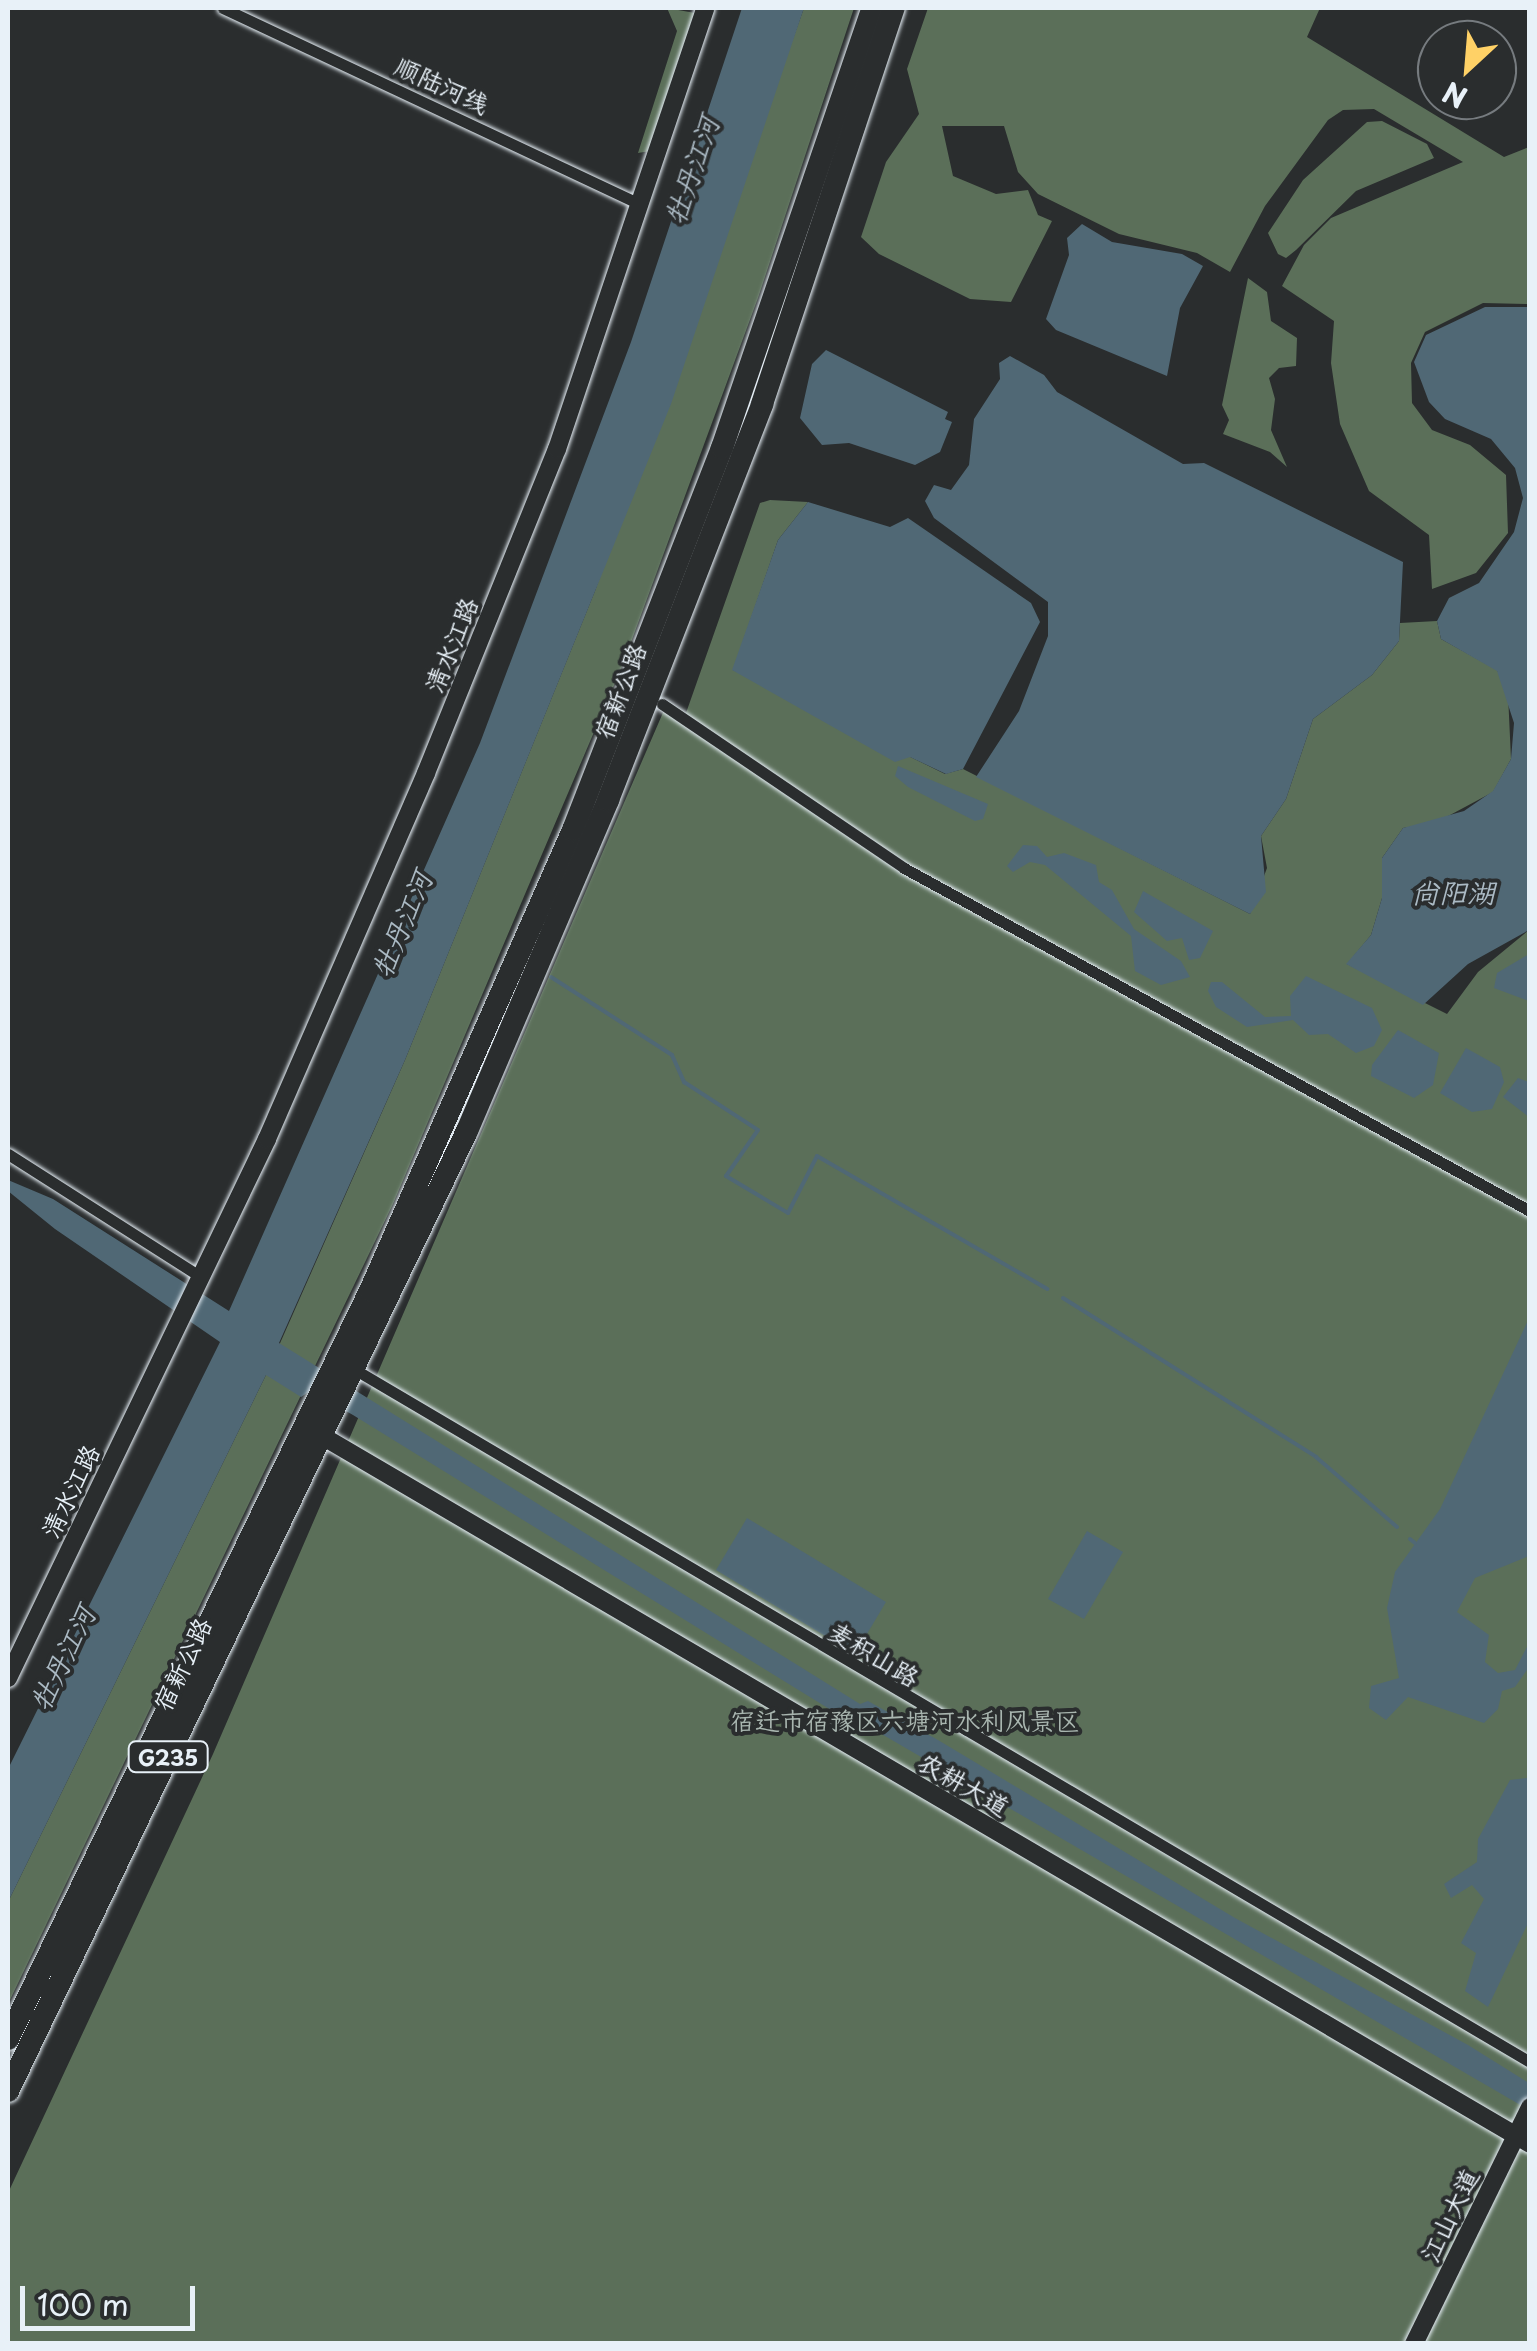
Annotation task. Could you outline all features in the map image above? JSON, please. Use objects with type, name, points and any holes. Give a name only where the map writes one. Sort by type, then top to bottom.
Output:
[{"type":"highway","name":"宿新公路","points":[[346,1371],[574,830],[722,448],[873,8]]},
{"type":"highway","name":"宿新公路","points":[[346,1371],[467,1131],[615,782],[762,404],[894,8]]},
{"type":"highway","points":[[321,1424],[346,1371]]},
{"type":"highway","name":"宿新公路","points":[[8,2039],[321,1424]]},
{"type":"highway","name":"宿新公路","points":[[8,2091],[321,1424]]},
{"type":"street","name":"顺陆河线","points":[[223,8],[642,205]]},
{"type":"street","name":"清水江路","points":[[8,1678],[199,1280],[426,774],[557,449],[705,8]]},
{"type":"street","points":[[662,704],[904,868],[1530,1211]]},
{"type":"street","points":[[8,1154],[199,1280]]},
{"type":"street","name":"麦积山路","points":[[346,1371],[1530,2062]]},
{"type":"street","name":"农耕大道","points":[[321,1424],[1521,2137]]},
{"type":"street","name":"江山大道","points":[[1414,2344],[1521,2137],[1530,2108]]},
{"type":"green space","points":[[667,8],[695,13],[650,151],[638,153],[677,31]]},
{"type":"green space","points":[[804,8],[854,8],[758,298],[623,664],[393,1204],[8,2004],[8,1902],[266,1375],[405,1060],[595,591]]},
{"type":"green space","points":[[928,8],[1320,8],[1307,37],[1417,104],[1417,120],[1443,120],[1504,157],[1529,147],[1529,304],[1483,303],[1425,332],[1411,363],[1412,403],[1432,430],[1470,445],[1506,475],[1508,533],[1476,573],[1432,589],[1429,535],[1369,491],[1340,424],[1331,363],[1334,321],[1282,286],[1304,245],[1331,218],[1463,162],[1374,109],[1343,110],[1328,120],[1265,206],[1230,272],[1197,253],[1119,234],[1038,194],[1018,172],[1004,126],[942,126],[953,176],[996,194],[1028,190],[1038,215],[1052,221],[1011,302],[970,299],[879,254],[861,237],[886,162],[919,114],[907,69]]},
{"type":"green space","points":[[1382,121],[1427,144],[1434,158],[1356,191],[1296,250],[1286,258],[1278,254],[1268,233],[1303,180],[1367,122]]},
{"type":"green space","points":[[1248,278],[1267,292],[1271,321],[1297,338],[1296,366],[1279,368],[1269,378],[1275,399],[1271,430],[1287,467],[1270,452],[1223,434],[1229,420],[1222,405]]},
{"type":"green space","name":"宿迁市宿豫区六塘河水利风景区","points":[[808,502],[778,540],[733,670],[945,774],[963,769],[1250,914],[1267,868],[1261,836],[1286,799],[1313,719],[1372,675],[1399,641],[1400,623],[1437,621],[1441,639],[1497,670],[1508,694],[1511,759],[1493,792],[1437,822],[1403,828],[1382,858],[1382,898],[1371,935],[1347,964],[1447,1014],[1478,972],[1529,930],[1529,2343],[8,2344],[8,2193],[213,1754],[668,701],[686,713],[760,503]]},
{"type":"water","name":"牡丹江河","points":[[742,8],[804,8],[671,404],[405,1060],[279,1343],[860,1704],[868,1701],[938,1740],[1235,1918],[1468,2045],[1529,2083],[1529,2110],[854,1718],[831,1710],[353,1415],[310,1391],[301,1397],[266,1375],[8,1902],[8,1769],[220,1342],[55,1229],[8,1191],[8,1180],[53,1199],[229,1311],[480,743],[631,342]]},
{"type":"water","points":[[1082,224],[1112,242],[1182,254],[1203,266],[1180,308],[1167,376],[1056,330],[1046,319],[1069,255],[1067,238]]},
{"type":"water","name":"尚阳湖","points":[[1485,307],[1529,307],[1529,930],[1468,964],[1423,1005],[1346,964],[1371,935],[1382,898],[1382,858],[1403,828],[1464,811],[1493,791],[1511,759],[1514,723],[1497,671],[1441,639],[1437,621],[1449,598],[1479,583],[1514,532],[1523,498],[1515,468],[1491,439],[1445,419],[1429,402],[1414,362],[1426,335]]},
{"type":"water","points":[[826,350],[948,412],[945,419],[952,422],[940,452],[915,465],[849,443],[822,445],[800,418],[812,364]]},
{"type":"water","points":[[1010,356],[1044,375],[1057,392],[1183,464],[1204,463],[1403,562],[1399,641],[1372,675],[1313,719],[1286,799],[1261,836],[1266,892],[1250,914],[976,777],[1019,711],[1048,636],[1048,602],[934,518],[925,501],[934,485],[951,490],[969,465],[974,419],[1000,379],[999,363]]},
{"type":"water","points":[[808,502],[890,527],[908,518],[1031,603],[1040,622],[963,769],[946,774],[910,757],[895,762],[732,670],[778,540]]},
{"type":"water","points":[[898,766],[988,804],[983,819],[975,821],[908,787],[895,776]]},
{"type":"water","points":[[1023,845],[1037,846],[1047,857],[1064,853],[1096,865],[1099,882],[1112,890],[1134,929],[1181,961],[1190,977],[1161,985],[1135,971],[1131,936],[1045,865],[1030,862],[1013,872],[1007,866]]},
{"type":"water","points":[[1143,891],[1213,931],[1200,958],[1189,960],[1182,938],[1167,941],[1134,912]]},
{"type":"water","points":[[1529,954],[1529,1001],[1494,988],[1497,973]]},
{"type":"water","points":[[1306,976],[1372,1008],[1382,1030],[1374,1046],[1356,1053],[1328,1034],[1309,1035],[1293,1020],[1247,1027],[1216,1007],[1208,991],[1211,982],[1222,982],[1265,1017],[1291,1016],[1290,996]]},
{"type":"water","points":[[1398,1030],[1439,1053],[1433,1085],[1414,1098],[1371,1076],[1372,1065]]},
{"type":"water","points":[[1466,1048],[1500,1067],[1504,1082],[1492,1109],[1472,1112],[1440,1093]]},
{"type":"water","points":[[1518,1078],[1529,1082],[1529,1117],[1503,1097]]},
{"type":"water","points":[[1529,1318],[1529,1556],[1475,1578],[1457,1612],[1489,1635],[1485,1662],[1498,1673],[1515,1670],[1528,1645],[1529,1667],[1515,1687],[1502,1691],[1498,1709],[1484,1723],[1408,1697],[1386,1720],[1369,1708],[1371,1686],[1399,1678],[1387,1608],[1395,1572],[1440,1509]]},
{"type":"water","points":[[747,1518],[886,1602],[855,1654],[716,1570]]},
{"type":"water","points":[[1087,1531],[1123,1552],[1084,1619],[1048,1599]]},
{"type":"water","points":[[1529,1765],[1529,1921],[1488,2007],[1465,1991],[1476,1953],[1461,1943],[1484,1899],[1472,1885],[1451,1898],[1444,1884],[1477,1862],[1478,1839],[1510,1780],[1527,1778]]},
{"type":"waterway","points":[[551,977],[672,1055],[684,1082],[758,1130],[726,1176],[788,1213],[817,1156],[1047,1289]]},
{"type":"waterway","points":[[1063,1298],[1316,1457],[1397,1527]]},
{"type":"waterway","points":[[1410,1539],[1415,1543]]}]
